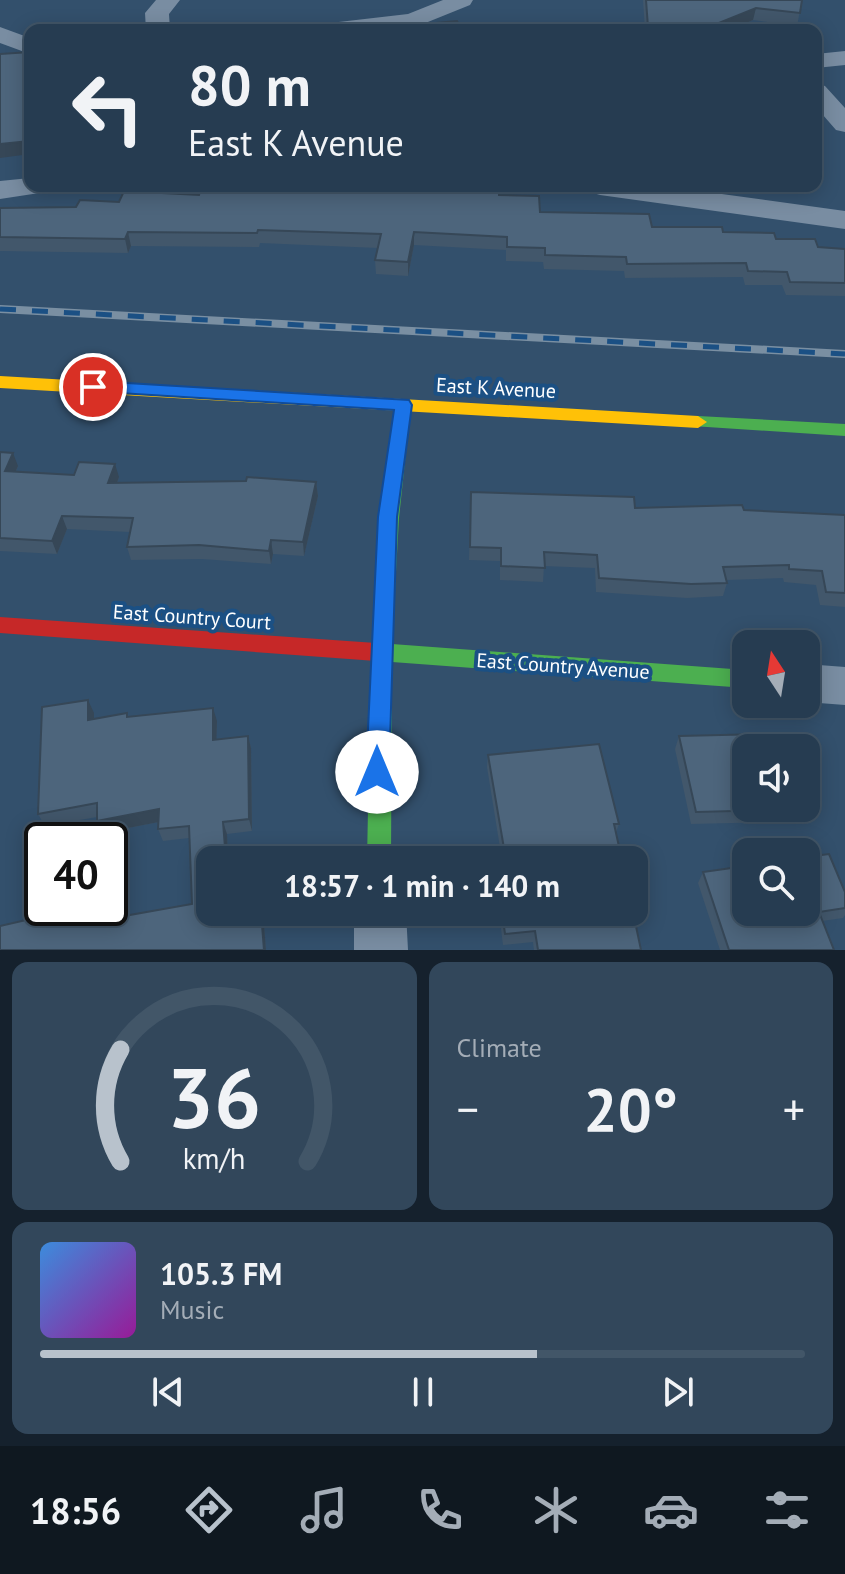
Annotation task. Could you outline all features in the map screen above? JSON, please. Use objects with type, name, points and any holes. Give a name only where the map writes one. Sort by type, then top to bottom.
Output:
[{"type":"street","points":[[385,24],[413,21],[462,0]]},
{"type":"street","points":[[158,24],[157,13],[163,1]]},
{"type":"street","points":[[822,60],[845,58]]},
{"type":"street","points":[[822,98],[845,124]]},
{"type":"street","points":[[0,190],[24,187]]},
{"type":"street","points":[[643,192],[845,220]]},
{"type":"street","name":"East K Avenue","points":[[0,382],[845,430]]},
{"type":"street","points":[[379,846],[377,743],[380,653],[388,517],[403,405]]},
{"type":"street","name":"East Country Court","points":[[0,625],[380,653]]},
{"type":"street","name":"East Country Avenue","points":[[380,653],[732,678]]},
{"type":"street","points":[[820,684],[845,686]]},
{"type":"street","points":[[380,926],[381,950]]},
{"type":"building","points":[[646,0],[802,0],[800,13],[756,8],[716,24],[648,24]]},
{"type":"building","points":[[457,21],[459,24],[424,24]]},
{"type":"building","points":[[24,52],[24,142],[0,144],[0,54]]},
{"type":"building","points":[[124,192],[199,195],[200,192],[499,192],[499,195],[539,196],[540,212],[649,214],[652,227],[722,227],[723,232],[774,233],[776,239],[815,239],[818,247],[845,249],[845,283],[790,282],[787,272],[748,271],[746,263],[627,264],[626,257],[545,255],[545,248],[507,247],[507,237],[414,232],[408,262],[375,260],[381,234],[258,230],[257,233],[128,232],[125,239],[0,237],[0,208],[76,207],[80,200],[119,202]]},
{"type":"building","points":[[0,452],[13,453],[5,471],[74,475],[79,462],[115,464],[108,483],[246,481],[247,477],[316,482],[303,542],[271,540],[269,551],[199,545],[127,547],[133,518],[62,516],[52,541],[0,538]]},
{"type":"building","points":[[471,492],[634,497],[635,508],[742,505],[744,510],[845,515],[845,593],[826,592],[822,571],[789,569],[789,565],[723,567],[727,583],[691,584],[599,578],[597,555],[544,552],[545,568],[501,566],[501,548],[470,547]]},
{"type":"building","points":[[88,700],[88,720],[127,713],[127,717],[213,708],[213,740],[248,736],[249,819],[223,822],[225,846],[196,846],[196,926],[262,926],[264,950],[0,950],[0,926],[24,920],[24,926],[128,926],[128,915],[192,904],[189,826],[158,829],[159,809],[97,821],[97,803],[38,814],[42,707]]},
{"type":"building","points":[[732,735],[732,811],[696,812],[679,736]]},
{"type":"building","points":[[599,744],[619,824],[614,824],[619,846],[504,846],[488,755]]},
{"type":"building","points":[[829,854],[845,892],[845,908],[820,912],[820,855]]},
{"type":"building","points":[[732,868],[732,926],[820,926],[820,915],[834,950],[729,950],[703,872]]},
{"type":"building","points":[[504,926],[636,926],[641,950],[538,950],[535,931],[505,934]]},
{"type":"railway","points":[[0,309],[845,354]]},
{"type":"traffic: fast","points":[[379,846],[382,632],[390,518],[403,405]]},
{"type":"traffic: fast","points":[[698,422],[845,430]]},
{"type":"traffic: fast","points":[[376,652],[732,678]]},
{"type":"traffic: slow","points":[[0,382],[698,422]]},
{"type":"traffic: jam","points":[[0,625],[376,652]]},
{"type":"route","points":[[93,387],[403,405],[388,517],[377,772]]}]
